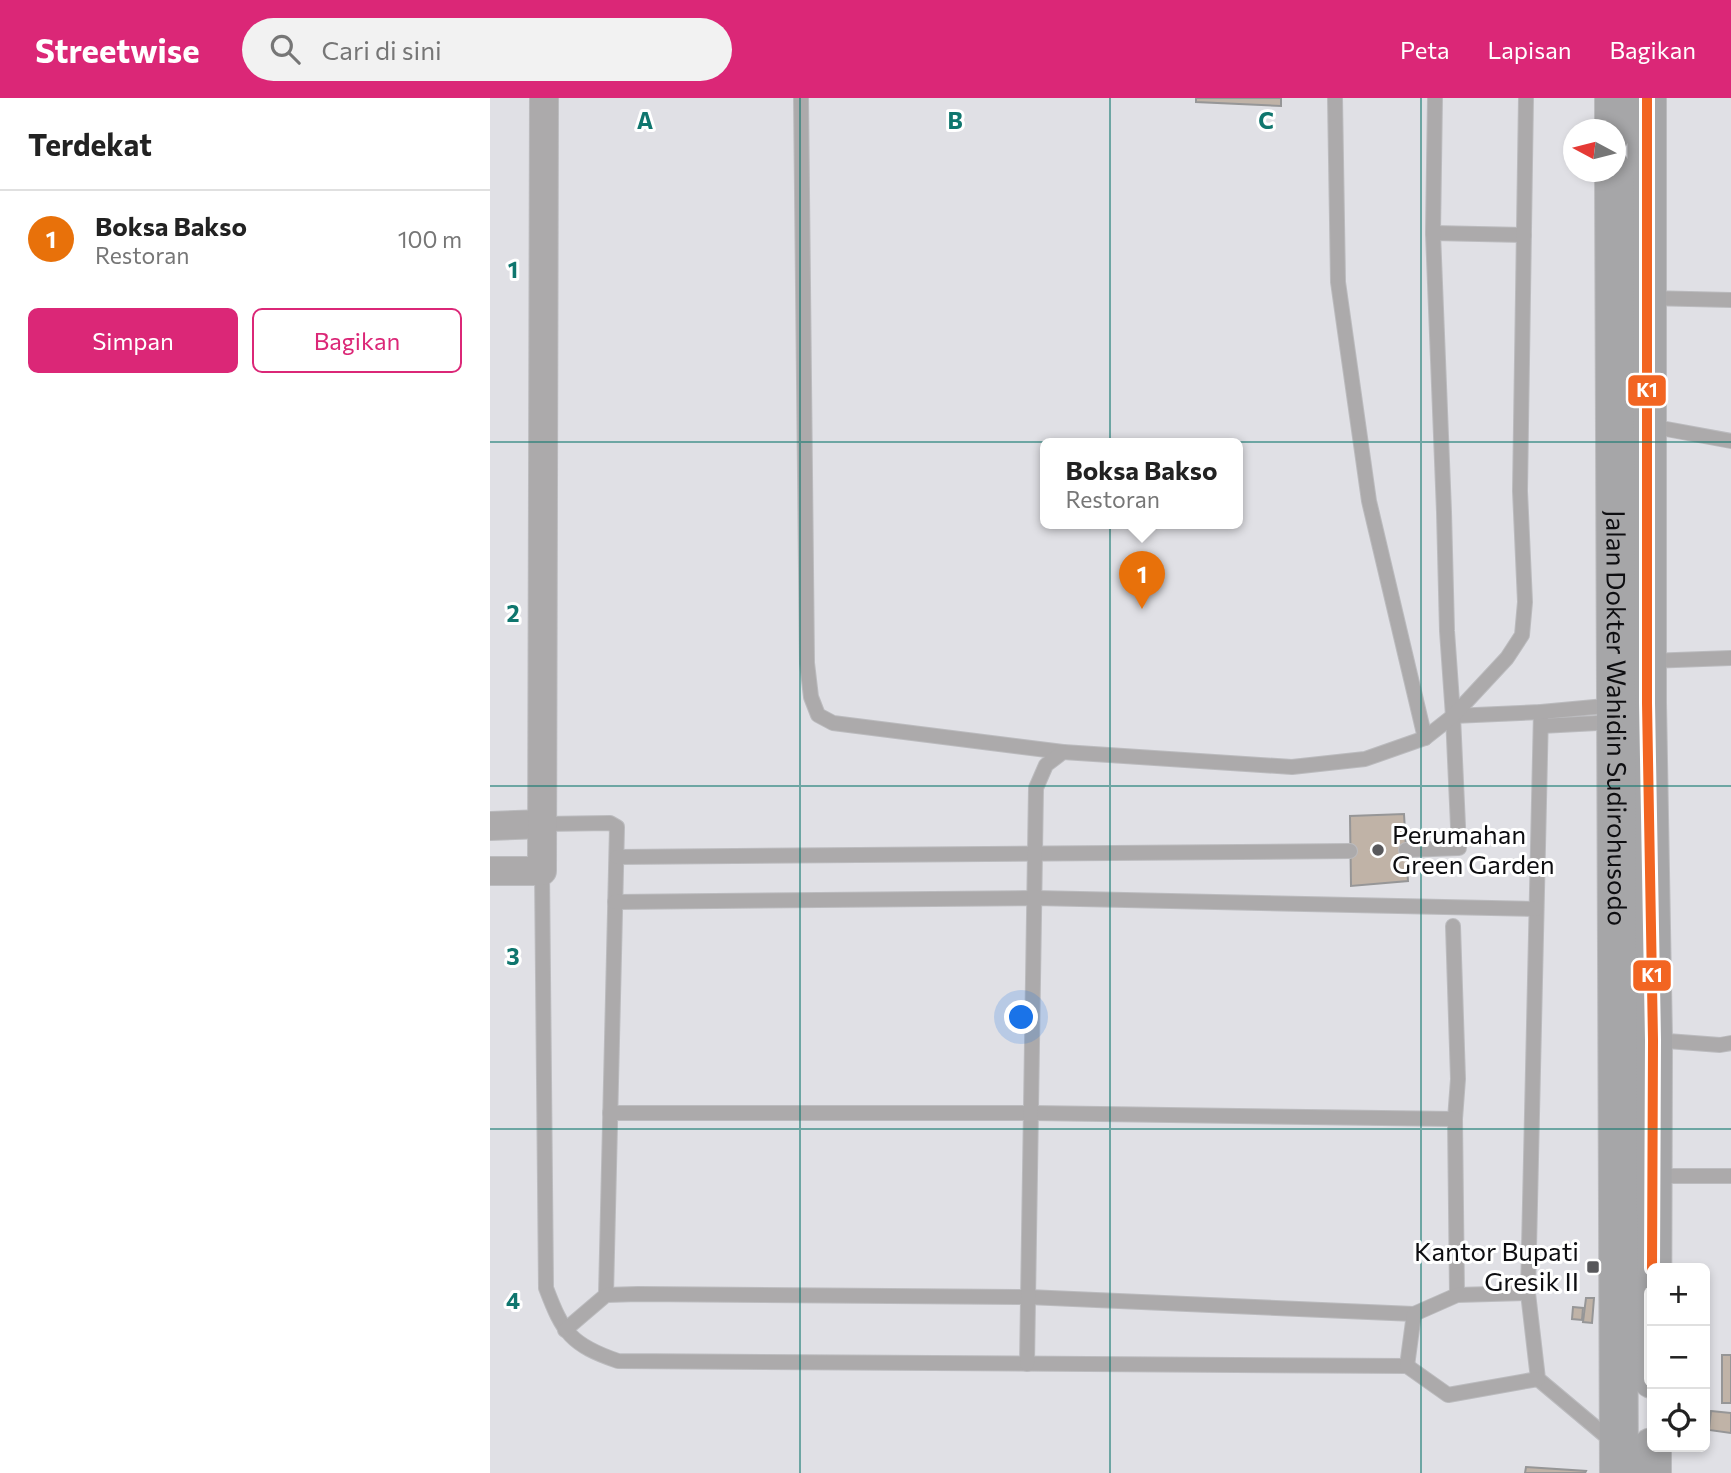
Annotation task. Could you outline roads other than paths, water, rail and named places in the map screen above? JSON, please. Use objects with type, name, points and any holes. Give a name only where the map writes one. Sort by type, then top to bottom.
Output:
[{"type":"highway","points":[[1614,98],[1614,119]]},
{"type":"highway","name":"Jalan Dokter Wahidin Sudirohusodo","points":[[1632,422],[1648,298],[1647,98]]},
{"type":"highway","name":"Jalan Dokter Wahidin Sudirohusodo","points":[[1615,182],[1632,422],[1633,660],[1628,708],[1630,1455],[1652,1473]]},
{"type":"highway","name":"Jalan Dokter Wahidin Sudirohusodo","points":[[1628,708],[1653,1040],[1652,1326]]},
{"type":"street","points":[[490,871],[542,871],[544,98]]},
{"type":"street","points":[[490,826],[543,824]]},
{"type":"lane","points":[[802,98],[807,663],[811,697],[818,715],[834,723],[1063,752],[1292,766],[1365,759],[1425,738],[1453,716],[1507,658],[1522,635],[1525,602],[1520,492],[1526,98]]},
{"type":"lane","points":[[1335,98],[1340,296],[1370,501],[1425,738]]},
{"type":"lane","points":[[1406,849],[1459,848],[1447,631],[1433,233],[1435,98]]},
{"type":"lane","points":[[1433,233],[1524,235]]},
{"type":"lane","points":[[1648,298],[1731,300]]},
{"type":"lane","points":[[1632,422],[1731,441]]},
{"type":"lane","points":[[1633,660],[1731,658]]},
{"type":"lane","points":[[1453,716],[1541,719],[1628,708]]},
{"type":"lane","points":[[1541,719],[1528,1293],[1538,1379],[1630,1455]]},
{"type":"lane","points":[[1027,1364],[1036,788],[1046,765],[1063,752]]},
{"type":"lane","points":[[543,824],[613,824],[618,833],[606,1295]]},
{"type":"lane","points":[[617,857],[1350,851]]},
{"type":"lane","points":[[542,871],[546,1288],[565,1330],[588,1351],[618,1361],[1407,1366],[1448,1395],[1538,1379]]},
{"type":"lane","points":[[615,902],[1035,898],[1536,909]]},
{"type":"lane","points":[[1453,926],[1458,1079],[1455,1119],[1457,1295]]},
{"type":"lane","points":[[1653,1040],[1720,1045],[1731,1043]]},
{"type":"lane","points":[[610,1112],[1032,1113],[1455,1119]]},
{"type":"lane","points":[[1652,1176],[1731,1176]]},
{"type":"lane","points":[[565,1330],[606,1295],[1028,1297],[1414,1314],[1457,1295],[1528,1293]]},
{"type":"lane","points":[[1407,1366],[1414,1314]]},
{"type":"place","name":"Boksa Bakso","points":[[1142,609]]},
{"type":"place","name":"Perumahan Green Garden","points":[[1378,850]]},
{"type":"place","name":"Kantor Bupati Gresik II","points":[[1593,1267]]}]
